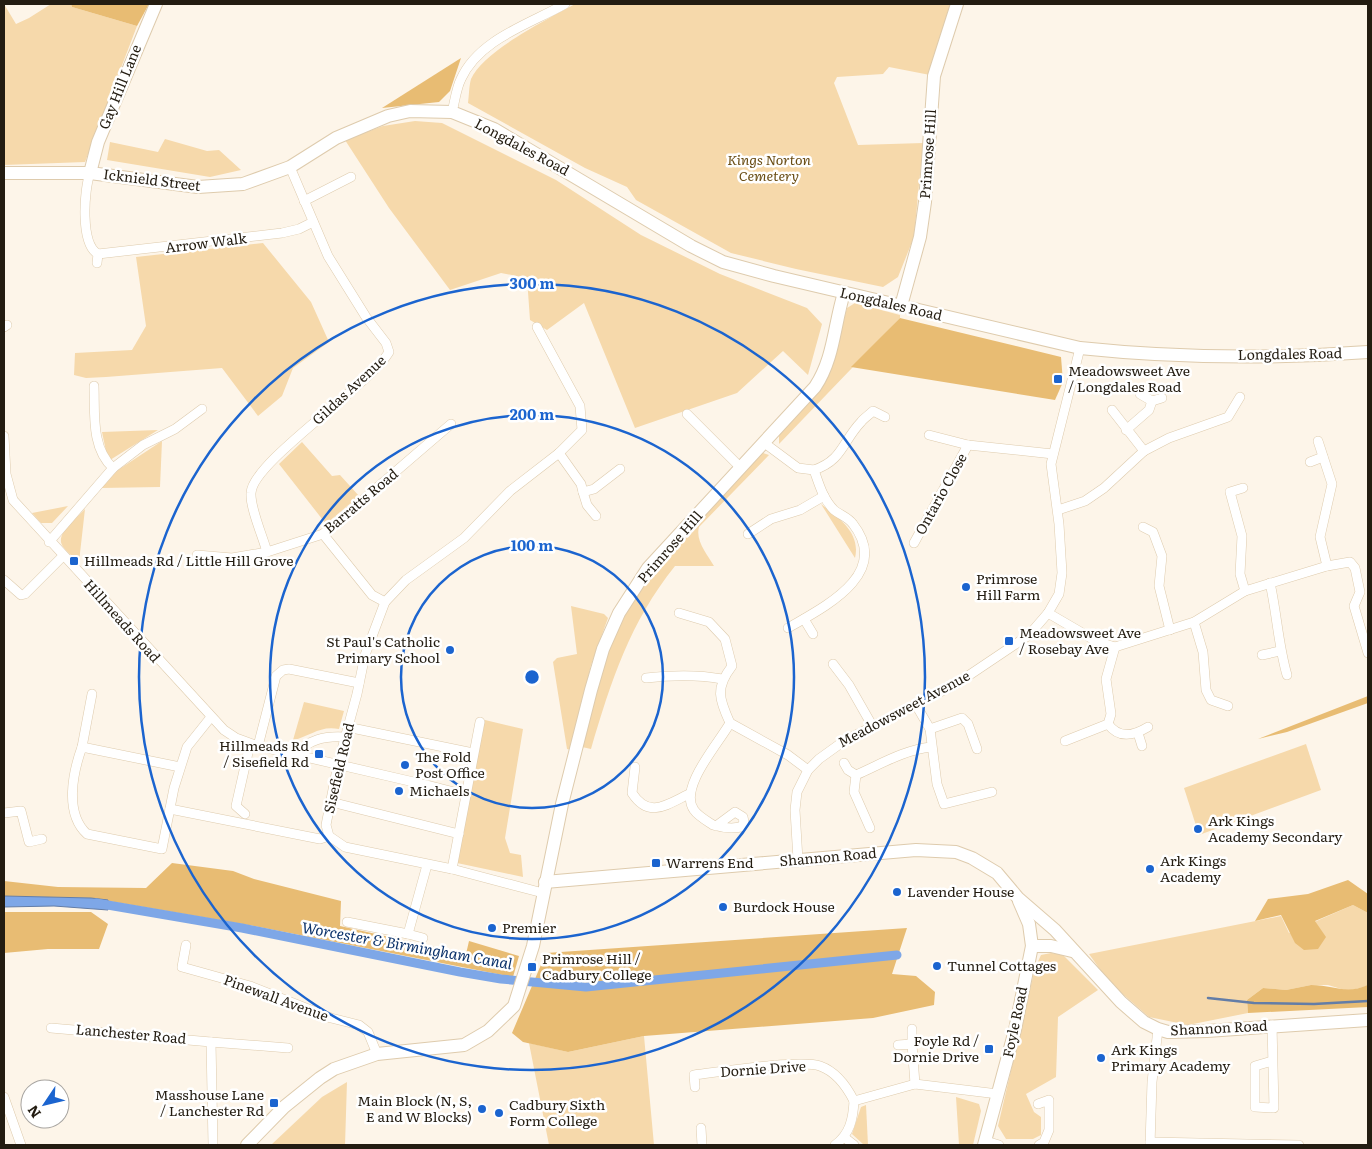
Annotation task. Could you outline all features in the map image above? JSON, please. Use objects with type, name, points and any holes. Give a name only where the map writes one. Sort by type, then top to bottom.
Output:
[{"type":"street","name":"Gay Hill Lane","points":[[90,173],[98,142],[156,4]]},
{"type":"street","points":[[452,112],[460,80],[478,55],[496,41],[565,4]]},
{"type":"street","name":"Primrose Hill","points":[[901,306],[920,237],[925,202],[934,76],[957,4]]},
{"type":"street","name":"Icknield Street","points":[[4,173],[90,173],[198,187],[243,184],[290,167],[336,138],[388,116],[410,111],[452,112]]},
{"type":"street","name":"Longdales Road","points":[[452,112],[494,129],[651,223],[723,262],[844,294],[1080,348],[1132,354],[1312,356],[1368,352]]},
{"type":"street","name":"Gildas Avenue","points":[[267,552],[251,498],[252,484],[288,447],[357,385],[389,352],[386,343],[341,280],[313,222],[290,167]]},
{"type":"street","name":"Arrow Walk","points":[[90,173],[85,202],[88,242],[98,258],[282,233],[299,229],[313,222]]},
{"type":"street","points":[[304,201],[350,177]]},
{"type":"street","name":"Primrose Hill","points":[[247,1145],[284,1107],[320,1078],[347,1062],[377,1054],[464,1045],[479,1038],[514,1006],[525,974],[591,690],[603,649],[619,613],[648,568],[741,468],[822,376],[831,353],[844,294]]},
{"type":"street","name":"Sisefield Road","points":[[328,836],[326,825],[344,738],[365,655],[385,602],[406,580],[464,538],[510,491],[559,453],[582,430],[580,406],[537,327]]},
{"type":"street","name":"Meadowsweet Avenue","points":[[798,860],[795,810],[797,792],[808,770],[830,750],[956,684],[1029,635],[1048,613],[1059,594],[1061,583],[1058,510],[1051,464],[1080,348]]},
{"type":"street","points":[[94,386],[96,438],[103,458],[113,468]]},
{"type":"street","points":[[1140,394],[1152,401],[1162,398]]},
{"type":"street","points":[[1058,510],[1084,501],[1104,488],[1144,451],[1169,438],[1228,417],[1240,398]]},
{"type":"street","points":[[1126,430],[1149,410],[1152,401]]},
{"type":"street","points":[[49,542],[113,468],[143,445],[175,429],[202,409]]},
{"type":"street","points":[[1112,410],[1144,451]]},
{"type":"street","points":[[764,442],[798,468],[814,470],[839,456],[862,421],[873,411],[885,417]]},
{"type":"street","points":[[687,414],[741,468]]},
{"type":"street","name":"Barratts Road","points":[[197,555],[232,558],[267,552],[323,534],[451,424]]},
{"type":"street","points":[[928,435],[968,445],[1052,454]]},
{"type":"street","name":"Hillmeads Road","points":[[4,442],[6,474],[13,500],[49,542],[224,730],[254,745],[466,795]]},
{"type":"street","points":[[1318,442],[1332,484],[1320,537],[1327,566]]},
{"type":"street","name":"Ontario Close","points":[[914,543],[968,445]]},
{"type":"street","points":[[559,453],[581,484],[587,504],[596,516]]},
{"type":"street","points":[[1310,462],[1323,457]]},
{"type":"street","points":[[583,492],[594,489],[620,469]]},
{"type":"street","points":[[788,628],[832,602],[850,586],[860,573],[865,557],[861,537],[852,523],[836,511],[824,496],[814,470]]},
{"type":"street","points":[[1243,488],[1230,492],[1242,536],[1240,574],[1246,591]]},
{"type":"street","points":[[748,534],[771,519],[800,510],[824,496]]},
{"type":"street","points":[[1143,527],[1153,532],[1162,556],[1158,586],[1170,630]]},
{"type":"street","points":[[323,534],[372,595],[385,602]]},
{"type":"street","points":[[4,580],[21,595],[25,594],[63,556]]},
{"type":"street","points":[[1048,613],[1096,641],[1115,647],[1194,622],[1246,591],[1327,566],[1350,562],[1354,568],[1360,592],[1354,606],[1368,654]]},
{"type":"street","points":[[1270,583],[1279,625],[1280,651],[1287,675]]},
{"type":"street","points":[[679,613],[709,622],[725,639],[732,666],[722,679],[720,700],[730,723],[788,755],[808,770]]},
{"type":"street","points":[[804,619],[813,634]]},
{"type":"street","points":[[1194,622],[1203,652],[1206,690],[1211,700],[1228,706]]},
{"type":"street","points":[[1108,724],[1111,714],[1106,679],[1115,647]]},
{"type":"street","points":[[1262,655],[1280,651]]},
{"type":"street","points":[[833,664],[849,685],[873,727]]},
{"type":"street","points":[[245,814],[236,806],[276,676],[283,670],[288,669],[359,683]]},
{"type":"street","points":[[646,678],[675,675],[722,679]]},
{"type":"street","points":[[92,694],[73,784],[74,806],[81,829],[86,834],[162,849],[180,767],[193,736],[211,717]]},
{"type":"street","points":[[916,705],[930,729],[938,784],[944,804],[992,792]]},
{"type":"street","points":[[930,729],[962,718],[968,724],[977,750]]},
{"type":"street","points":[[452,869],[480,722]]},
{"type":"street","points":[[716,826],[694,810],[689,794],[694,780],[730,723]]},
{"type":"street","points":[[1108,724],[1119,734],[1138,733],[1148,727]]},
{"type":"street","points":[[1065,741],[1108,724]]},
{"type":"street","points":[[347,728],[473,753]]},
{"type":"street","points":[[1138,733],[1142,746]]},
{"type":"street","points":[[297,756],[300,750],[315,740],[330,736],[344,738]]},
{"type":"street","points":[[82,747],[180,767]]},
{"type":"street","points":[[856,775],[893,757],[919,748],[932,747]]},
{"type":"street","points":[[844,763],[848,770],[856,775]]},
{"type":"street","points":[[635,767],[632,793],[639,804],[652,808],[667,805],[689,794]]},
{"type":"street","points":[[856,775],[854,792],[870,828]]},
{"type":"street","points":[[331,802],[459,834]]},
{"type":"street","points":[[170,809],[320,839],[328,836],[344,847],[544,887]]},
{"type":"street","points":[[4,813],[21,811],[29,842],[42,839]]},
{"type":"street","name":"Shannon Road","points":[[544,887],[798,860],[916,850],[956,852],[972,858],[996,873],[1018,898],[1055,930],[1072,951],[1121,1002],[1144,1022],[1158,1029],[1168,1032],[1206,1031],[1272,1025],[1368,1020]]},
{"type":"street","points":[[408,934],[427,865]]},
{"type":"street","name":"Foyle Road","points":[[985,1143],[1015,1030],[1032,946],[1029,924],[1018,898]]},
{"type":"street","points":[[1029,924],[1044,921]]},
{"type":"street","points":[[347,922],[423,938]]},
{"type":"street","points":[[1055,930],[1057,947]]},
{"type":"street","name":"Pinewall Avenue","points":[[186,945],[182,967],[250,986],[331,1018],[359,1025],[368,1032],[377,1054]]},
{"type":"street","points":[[1032,946],[1057,947],[1072,951]]},
{"type":"street","points":[[1272,1025],[1274,1108],[1255,1107],[1255,1066],[1272,1061]]},
{"type":"street","name":"Lanchester Road","points":[[51,1028],[288,1048]]},
{"type":"street","points":[[912,1029],[915,1084]]},
{"type":"street","points":[[1158,1029],[1152,1082],[1150,1143],[1299,1145]]},
{"type":"street","points":[[212,1042],[213,1145]]},
{"type":"street","points":[[898,1045],[912,1044]]},
{"type":"street","name":"Dornie Drive","points":[[695,1087],[694,1075],[800,1064],[820,1066],[836,1075],[854,1101]]},
{"type":"street","points":[[835,1145],[845,1138],[850,1126],[854,1101],[915,1084],[998,1094]]},
{"type":"street","points":[[4,1097],[6,1109],[21,1145]]},
{"type":"street","points":[[1038,1104],[1049,1100],[1049,1130],[1044,1142],[1039,1145]]},
{"type":"street","points":[[701,1128],[702,1145]]},
{"type":"street","points":[[845,1138],[854,1145]]},
{"type":"street","points":[[985,1143],[999,1145]]},
{"type":"green space","points":[[4,4],[16,24],[51,4],[71,4],[72,7],[137,26],[85,162],[4,165]]},
{"type":"green space","name":"Kings Norton Cemetery","points":[[575,4],[950,4],[930,75],[889,67],[883,74],[837,77],[834,83],[858,145],[923,143],[914,237],[898,277],[883,287],[731,253],[636,200],[627,187],[585,168],[468,103],[471,79],[478,68],[502,47],[517,37]]},
{"type":"green space","points":[[415,121],[442,123],[556,180],[641,235],[720,274],[807,308],[822,324],[808,375],[783,351],[737,393],[635,428],[584,303],[547,330],[530,320],[527,278],[501,273],[450,290],[389,208],[345,140],[383,126]]},
{"type":"green space","points":[[165,139],[207,151],[219,150],[241,170],[210,177],[107,160],[110,142],[158,152]]},
{"type":"green space","points":[[263,243],[311,302],[329,342],[293,368],[282,396],[258,416],[222,368],[86,378],[74,375],[75,353],[132,350],[146,326],[136,257]]},
{"type":"green space","points":[[855,303],[900,315],[900,318],[779,444],[779,433],[829,374],[847,308]]},
{"type":"green space","points":[[158,430],[110,460],[107,456],[102,432]]},
{"type":"green space","points":[[162,441],[160,487],[101,488],[118,470]]},
{"type":"green space","points":[[302,442],[332,476],[340,475],[359,496],[326,524],[279,464]]},
{"type":"green space","points":[[763,453],[769,455],[699,527],[700,543],[714,566],[675,566],[659,587],[624,653],[606,700],[591,749],[582,747],[601,673],[614,633],[634,597],[655,570],[759,455]]},
{"type":"green space","points":[[821,504],[841,521],[852,534],[856,549],[855,558]]},
{"type":"green space","points":[[68,506],[52,523],[41,523],[32,513]]},
{"type":"green space","points":[[85,509],[79,562],[65,549],[61,540],[65,530]]},
{"type":"green space","points":[[571,606],[604,614],[608,618],[591,665],[571,750],[567,749],[553,662],[557,658],[577,654]]},
{"type":"green space","points":[[304,702],[344,711],[339,729],[326,728],[293,740]]},
{"type":"green space","points":[[485,720],[523,729],[505,838],[510,853],[521,855],[523,877],[457,863]]},
{"type":"green space","points":[[1306,744],[1321,790],[1199,835],[1184,788]]},
{"type":"green space","points":[[1353,905],[1368,913],[1367,986],[1348,991],[1328,985],[1311,985],[1286,990],[1263,988],[1247,1000],[1248,1013],[1188,1025],[1149,1017],[1109,982],[1089,954],[1281,916],[1289,933]]},
{"type":"green space","points":[[1051,953],[1062,954],[1098,990],[1058,1017],[1056,1077],[1026,1094],[1034,1112],[1041,1117],[1041,1135],[1033,1139],[1006,1139],[998,1126],[1035,968],[1041,955]]},
{"type":"green space","points":[[644,1036],[654,1145],[549,1145],[529,1043],[568,1052]]},
{"type":"green space","points":[[347,1082],[345,1145],[271,1145],[322,1097]]},
{"type":"green space","points":[[956,1097],[979,1104],[981,1111],[973,1145],[959,1145]]},
{"type":"green space","points":[[866,1105],[868,1145],[864,1145],[852,1134],[861,1107]]},
{"type":"shaded area","points":[[71,4],[149,4],[137,26],[72,7]]},
{"type":"shaded area","points":[[461,58],[450,91],[439,102],[382,108]]},
{"type":"shaded area","points":[[900,318],[1061,357],[1063,382],[1055,400],[851,367]]},
{"type":"shaded area","points":[[1368,696],[1368,703],[1287,732],[1258,739]]},
{"type":"shaded area","points":[[172,863],[233,871],[254,879],[341,901],[340,926],[466,954],[469,941],[519,956],[513,977],[254,926],[91,898],[4,896],[4,881],[58,887],[146,888]]},
{"type":"shaded area","points":[[1348,880],[1368,894],[1368,913],[1353,905],[1315,921],[1326,937],[1318,949],[1304,950],[1295,943],[1281,915],[1255,921],[1268,899],[1308,894]]},
{"type":"shaded area","points":[[4,912],[91,912],[108,924],[99,949],[48,949],[4,953]]},
{"type":"shaded area","points":[[907,928],[892,974],[916,976],[935,992],[934,1005],[873,1018],[644,1036],[568,1052],[523,1042],[512,1033],[546,953]]},
{"type":"shaded area","points":[[1311,985],[1353,989],[1368,985],[1368,1007],[1248,1013],[1247,1000],[1263,988],[1286,990]]},
{"type":"water","points":[[4,896],[108,900],[108,910],[54,906],[4,907]]},
{"type":"waterway","name":"Worcester & Birmingham Canal","points":[[96,903],[242,928],[460,972],[501,979],[586,987],[897,955]]},
{"type":"waterway","points":[[1208,998],[1254,1003],[1314,1004],[1368,1001]]},
{"type":"place","name":"Meadowsweet Ave / Longdales Road","points":[[1058,379]]},
{"type":"place","name":"Hillmeads Rd / Little Hill Grove","points":[[74,561]]},
{"type":"place","name":"Primrose Hill Farm","points":[[966,587]]},
{"type":"place","name":"Meadowsweet Ave / Rosebay Ave","points":[[1009,641]]},
{"type":"place","name":"St Paul's Catholic Primary School","points":[[450,650]]},
{"type":"place","name":"Hillmeads Rd / Sisefield Rd","points":[[319,754]]},
{"type":"place","name":"The Fold Post Office","points":[[405,765]]},
{"type":"place","name":"Michaels","points":[[399,791]]},
{"type":"place","name":"Ark Kings Academy Secondary","points":[[1198,829]]},
{"type":"place","name":"Warrens End","points":[[656,863]]},
{"type":"place","name":"Ark Kings Academy","points":[[1150,869]]},
{"type":"place","name":"Lavender House","points":[[897,892]]},
{"type":"place","name":"Burdock House","points":[[723,907]]},
{"type":"place","name":"Premier","points":[[492,928]]},
{"type":"place","name":"Tunnel Cottages","points":[[937,966]]},
{"type":"place","name":"Primrose Hill / Cadbury College","points":[[532,967]]},
{"type":"place","name":"Foyle Rd / Dornie Drive","points":[[989,1049]]},
{"type":"place","name":"Ark Kings Primary Academy","points":[[1101,1058]]},
{"type":"place","name":"Masshouse Lane / Lanchester Rd","points":[[274,1103]]},
{"type":"place","name":"Main Block (N, S, E and W Blocks)","points":[[482,1109]]},
{"type":"place","name":"Cadbury Sixth Form College","points":[[499,1113]]}]
